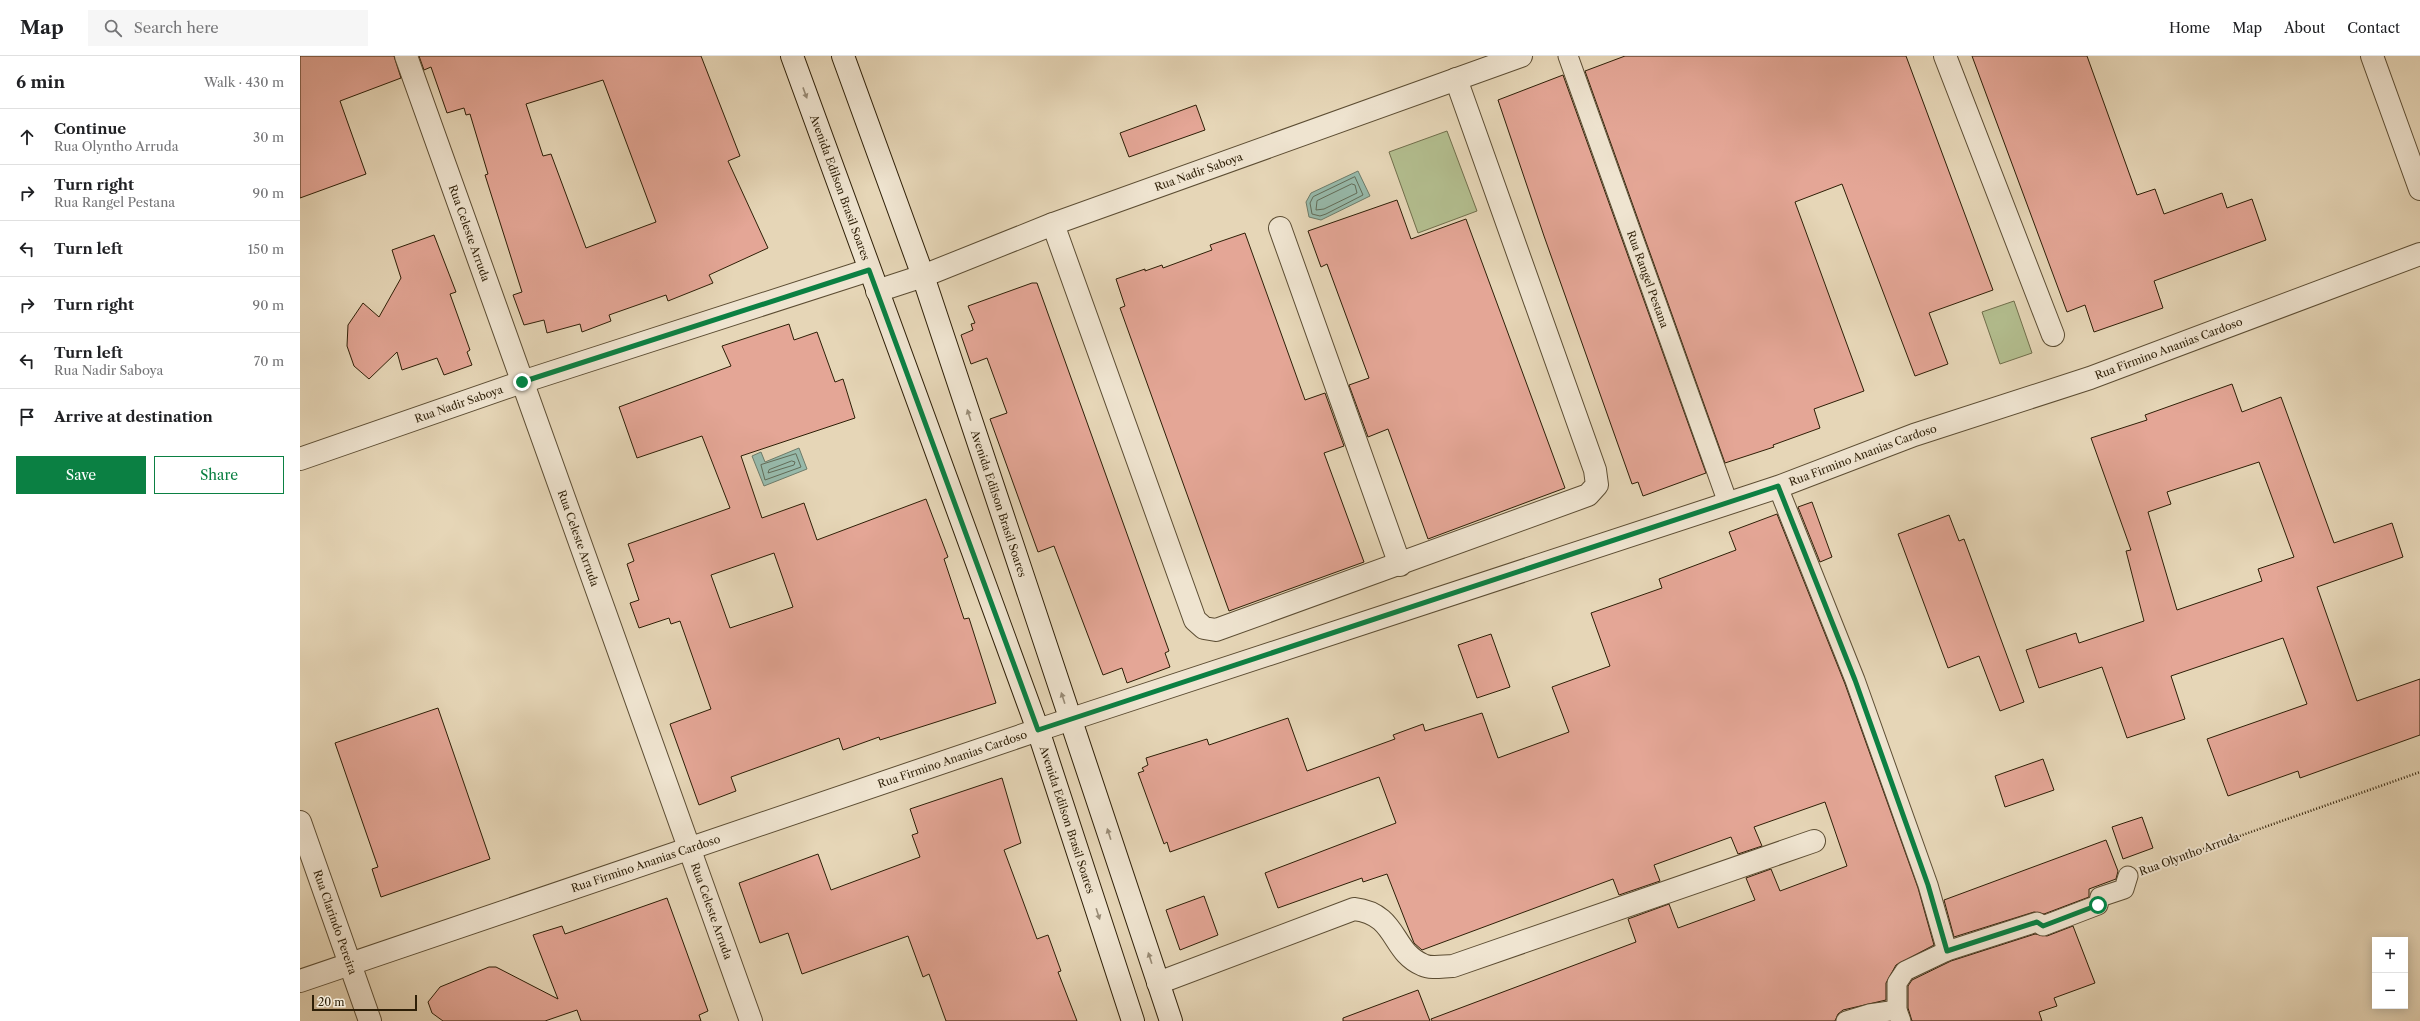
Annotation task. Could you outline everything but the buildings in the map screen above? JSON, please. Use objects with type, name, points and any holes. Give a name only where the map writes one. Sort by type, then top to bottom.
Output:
[{"type":"street","name":"Rua Celeste Arruda","points":[[406,56],[751,1021]]},
{"type":"street","name":"Avenida Edilson Brasil Soares","points":[[792,56],[1038,730],[1133,1021]]},
{"type":"street","name":"Avenida Edilson Brasil Soares","points":[[843,56],[923,276],[1171,1021]]},
{"type":"street","name":"Rua Nadir Saboya","points":[[877,291],[923,276],[1053,224],[1521,56]]},
{"type":"street","points":[[1945,56],[2053,335]]},
{"type":"street","points":[[2372,56],[2420,188]]},
{"type":"street","points":[[1053,224],[1195,620],[1204,628],[1216,630],[1400,565],[1588,495],[1597,485],[1596,470],[1456,79]]},
{"type":"street","points":[[1280,228],[1400,565]]},
{"type":"street","name":"Rua Firmino Ananias Cardoso","points":[[300,981],[1038,730],[1778,486],[1914,435],[2090,378],[2420,254]]},
{"type":"street","name":"Rua Nadir Saboya","points":[[300,459],[522,382],[869,270]]},
{"type":"street","name":"Rua Clarindo Pereira","points":[[300,822],[351,963],[370,1021]]},
{"type":"street","points":[[1158,983],[1354,909],[1368,911],[1382,919],[1412,959],[1424,966],[1453,966],[1814,841]]},
{"type":"lane","name":"Rua Rangel Pestana","points":[[1568,56],[1728,503]]},
{"type":"lane","points":[[1778,486],[1855,680],[1928,885],[1947,951]]},
{"type":"lane","name":"Rua Olyntho Arruda","points":[[1846,1021],[1869,1014],[1899,1015],[1897,983],[1905,971],[1947,951],[2037,922],[2043,926],[2098,905],[2100,897],[2124,889],[2128,876]]},
{"type":"path","name":"Rua Olyntho Arruda","points":[[2128,876],[2420,772]]},
{"type":"green space","points":[[1447,131],[1477,211],[1418,233],[1389,152]]},
{"type":"green space","points":[[2014,301],[2032,353],[2000,364],[1982,312]]},
{"type":"water","points":[[1358,171],[1370,196],[1321,220],[1309,217],[1306,202],[1311,193]]},
{"type":"water","points":[[799,448],[807,469],[764,486],[752,456],[761,452],[765,462]]},
{"type":"route","points":[[522,382],[869,270],[1038,730],[1778,486],[1855,680],[1906,828],[1928,885],[1947,951],[2037,922],[2043,926],[2098,905]]}]
